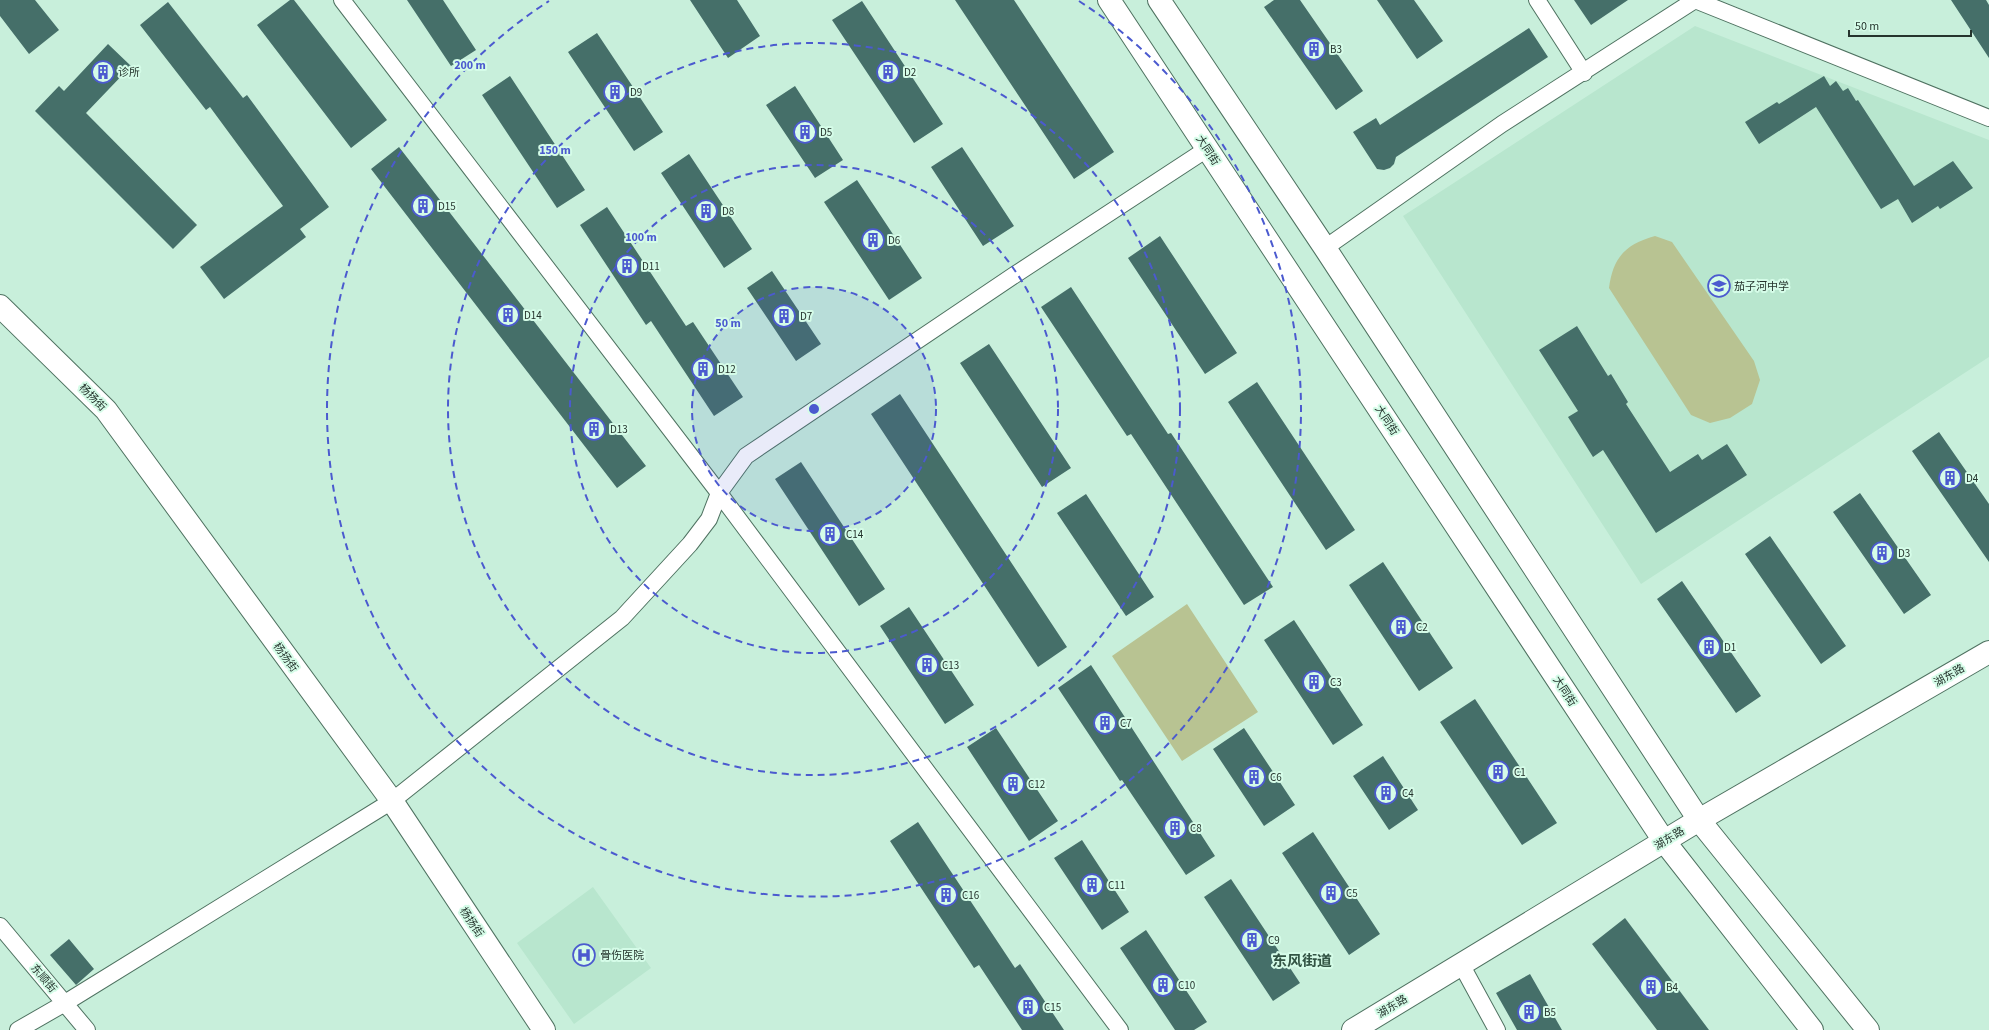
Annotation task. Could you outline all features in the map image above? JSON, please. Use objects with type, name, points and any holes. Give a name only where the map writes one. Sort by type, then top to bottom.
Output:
[{"type":"main road","name":"大同街","points":[[1109,0],[1664,841],[1812,1030]]},
{"type":"main road","points":[[1159,0],[1325,248],[1698,820],[1868,1030]]},
{"type":"main road","name":"杨扬街","points":[[0,306],[106,410],[392,801],[544,1030]]},
{"type":"main road","name":"湖东路","points":[[1353,1030],[1698,820],[1989,652]]},
{"type":"street","points":[[342,0],[719,493],[1120,1030]]},
{"type":"street","points":[[1537,0],[1584,73]]},
{"type":"street","points":[[1325,248],[1502,124],[1584,73],[1694,0],[1989,118]]},
{"type":"street","points":[[18,1030],[66,1003],[392,801],[622,618],[690,544],[709,519],[719,493],[746,456],[1016,274],[1208,149]]},
{"type":"street","name":"东顺街","points":[[0,926],[66,1003],[87,1030]]},
{"type":"street","points":[[1461,964],[1497,1030]]},
{"type":"shaded area","name":"茄子河中学","points":[[1695,26],[1989,140],[1989,357],[1641,584],[1403,216]]},
{"type":"shaded area","points":[[1655,236],[1672,242],[1754,361],[1760,380],[1752,404],[1730,418],[1710,423],[1691,415],[1609,288],[1614,268],[1623,253],[1636,243]]},
{"type":"shaded area","points":[[1187,604],[1258,712],[1182,761],[1112,656]]},
{"type":"shaded area","name":"骨伤医院","points":[[593,887],[651,968],[574,1024],[517,943]]},
{"type":"building","points":[[0,0],[35,0],[59,30],[29,54],[0,16]]},
{"type":"building","points":[[290,0],[294,0],[387,120],[351,148],[257,25]]},
{"type":"building","points":[[407,0],[443,0],[476,50],[451,66]]},
{"type":"building","points":[[690,0],[737,0],[760,36],[728,58]]},
{"type":"building","points":[[955,0],[1014,0],[1114,152],[1074,179]]},
{"type":"building","name":"B3","points":[[1274,0],[1300,0],[1363,91],[1336,110],[1264,7]]},
{"type":"building","points":[[1377,0],[1414,0],[1443,41],[1417,59]]},
{"type":"building","points":[[1574,0],[1628,0],[1591,25]]},
{"type":"building","points":[[1951,0],[1986,0],[1989,5],[1989,58]]},
{"type":"building","name":"D2","points":[[862,1],[943,124],[914,143],[832,20]]},
{"type":"building","points":[[168,2],[243,98],[247,95],[329,207],[300,229],[306,237],[224,299],[200,267],[283,206],[210,107],[206,110],[140,25]]},
{"type":"building","points":[[1529,28],[1548,57],[1396,157],[1394,164],[1390,168],[1384,170],[1377,169],[1353,132],[1376,118],[1380,125]]},
{"type":"building","name":"D9","points":[[597,33],[663,132],[634,151],[568,52]]},
{"type":"building","points":[[108,44],[131,66],[86,113],[197,225],[173,249],[35,111],[59,86],[64,91]]},
{"type":"building","points":[[510,76],[585,190],[557,208],[482,95]]},
{"type":"building","points":[[1824,76],[1830,86],[1836,81],[1843,91],[1848,88],[1856,101],[1858,100],[1914,186],[1953,161],[1973,188],[1940,209],[1938,206],[1912,223],[1898,199],[1881,209],[1816,107],[1759,144],[1745,122],[1777,102],[1779,104]]},
{"type":"building","name":"D5","points":[[795,86],[843,160],[815,178],[766,105]]},
{"type":"building","points":[[399,147],[646,466],[617,488],[371,169]]},
{"type":"building","points":[[962,147],[1014,226],[983,246],[931,167]]},
{"type":"building","name":"D8","points":[[689,154],[752,249],[724,268],[661,173]]},
{"type":"building","name":"D6","points":[[857,180],[922,278],[889,300],[824,202]]},
{"type":"building","points":[[607,207],[686,326],[693,322],[743,397],[714,416],[651,321],[646,325],[580,225]]},
{"type":"building","points":[[1160,236],[1237,353],[1205,374],[1128,258]]},
{"type":"building","name":"D7","points":[[772,271],[821,344],[796,361],[747,288]]},
{"type":"building","points":[[1071,287],[1168,434],[1171,433],[1273,587],[1244,605],[1131,434],[1127,436],[1041,307]]},
{"type":"building","points":[[1577,326],[1608,376],[1611,374],[1628,402],[1626,404],[1670,472],[1698,454],[1702,460],[1727,444],[1747,475],[1656,533],[1603,450],[1593,457],[1568,417],[1578,411],[1539,350]]},
{"type":"building","points":[[989,344],[1071,468],[1042,487],[960,363]]},
{"type":"building","points":[[1257,382],[1355,530],[1326,550],[1228,402]]},
{"type":"building","points":[[900,394],[1067,647],[1038,667],[871,414]]},
{"type":"building","name":"D4","points":[[1939,432],[1989,504],[1989,562],[1912,451]]},
{"type":"building","name":"C14","points":[[801,462],[885,589],[859,606],[775,479]]},
{"type":"building","name":"D3","points":[[1860,493],[1931,595],[1904,614],[1833,512]]},
{"type":"building","points":[[1086,494],[1154,597],[1126,616],[1057,513]]},
{"type":"building","points":[[1770,536],[1846,646],[1821,664],[1745,554]]},
{"type":"building","name":"C2","points":[[1383,562],[1453,668],[1419,691],[1349,585]]},
{"type":"building","name":"D1","points":[[1682,581],[1761,696],[1736,713],[1657,599]]},
{"type":"building","name":"C13","points":[[909,607],[974,705],[945,724],[880,626]]},
{"type":"building","name":"C3","points":[[1294,620],[1363,725],[1333,745],[1264,640]]},
{"type":"building","points":[[1091,665],[1215,856],[1186,875],[1122,780],[1120,781],[1058,688]]},
{"type":"building","name":"C1","points":[[1475,699],[1557,823],[1522,845],[1440,722]]},
{"type":"building","name":"C12","points":[[996,728],[1058,821],[1029,841],[967,747]]},
{"type":"building","name":"C6","points":[[1244,728],[1295,805],[1264,826],[1213,749]]},
{"type":"building","name":"C4","points":[[1383,756],[1418,810],[1389,830],[1353,776]]},
{"type":"building","name":"C16","points":[[918,822],[1015,968],[1020,964],[1064,1030],[1022,1030],[979,965],[974,968],[890,841]]},
{"type":"building","name":"C5","points":[[1313,832],[1380,934],[1349,955],[1282,853]]},
{"type":"building","name":"C11","points":[[1082,840],[1129,912],[1102,930],[1054,858]]},
{"type":"building","name":"C9","points":[[1231,879],[1300,983],[1273,1001],[1204,897]]},
{"type":"building","name":"B4","points":[[1625,918],[1709,1030],[1657,1030],[1592,944]]},
{"type":"building","name":"C10","points":[[1146,930],[1207,1022],[1194,1030],[1175,1030],[1120,948]]},
{"type":"building","points":[[69,939],[94,969],[76,985],[50,955]]},
{"type":"building","name":"B5","points":[[1530,974],[1562,1030],[1517,1030],[1496,993]]},
{"type":"place","name":"B3","points":[[1314,49]]},
{"type":"place","name":"诊所","points":[[103,72]]},
{"type":"place","name":"D2","points":[[888,72]]},
{"type":"place","name":"D9","points":[[615,92]]},
{"type":"place","name":"D5","points":[[805,132]]},
{"type":"place","name":"D15","points":[[423,206]]},
{"type":"place","name":"D8","points":[[706,211]]},
{"type":"place","name":"D6","points":[[873,240]]},
{"type":"place","name":"D11","points":[[627,266]]},
{"type":"place","name":"茄子河中学","points":[[1719,286]]},
{"type":"place","name":"D14","points":[[508,315]]},
{"type":"place","name":"D7","points":[[784,316]]},
{"type":"place","name":"D12","points":[[703,369]]},
{"type":"place","name":"D13","points":[[594,429]]},
{"type":"place","name":"D4","points":[[1950,478]]},
{"type":"place","name":"C14","points":[[830,534]]},
{"type":"place","name":"D3","points":[[1882,553]]},
{"type":"place","name":"C2","points":[[1401,627]]},
{"type":"place","name":"D1","points":[[1709,647]]},
{"type":"place","name":"C13","points":[[927,665]]},
{"type":"place","name":"C3","points":[[1314,682]]},
{"type":"place","name":"C7","points":[[1105,723]]},
{"type":"place","name":"C1","points":[[1498,772]]},
{"type":"place","name":"C6","points":[[1254,777]]},
{"type":"place","name":"C12","points":[[1013,784]]},
{"type":"place","name":"C4","points":[[1386,793]]},
{"type":"place","name":"C8","points":[[1175,828]]},
{"type":"place","name":"C11","points":[[1092,885]]},
{"type":"place","name":"C5","points":[[1331,893]]},
{"type":"place","name":"C16","points":[[946,895]]},
{"type":"place","name":"C9","points":[[1252,940]]},
{"type":"place","name":"骨伤医院","points":[[584,955]]},
{"type":"place","name":"C10","points":[[1163,985]]},
{"type":"place","name":"B4","points":[[1651,987]]},
{"type":"place","name":"C15","points":[[1028,1007]]},
{"type":"place","name":"B5","points":[[1529,1012]]},
{"type":"district","name":"东风街道","points":[[1302,961]]}]
